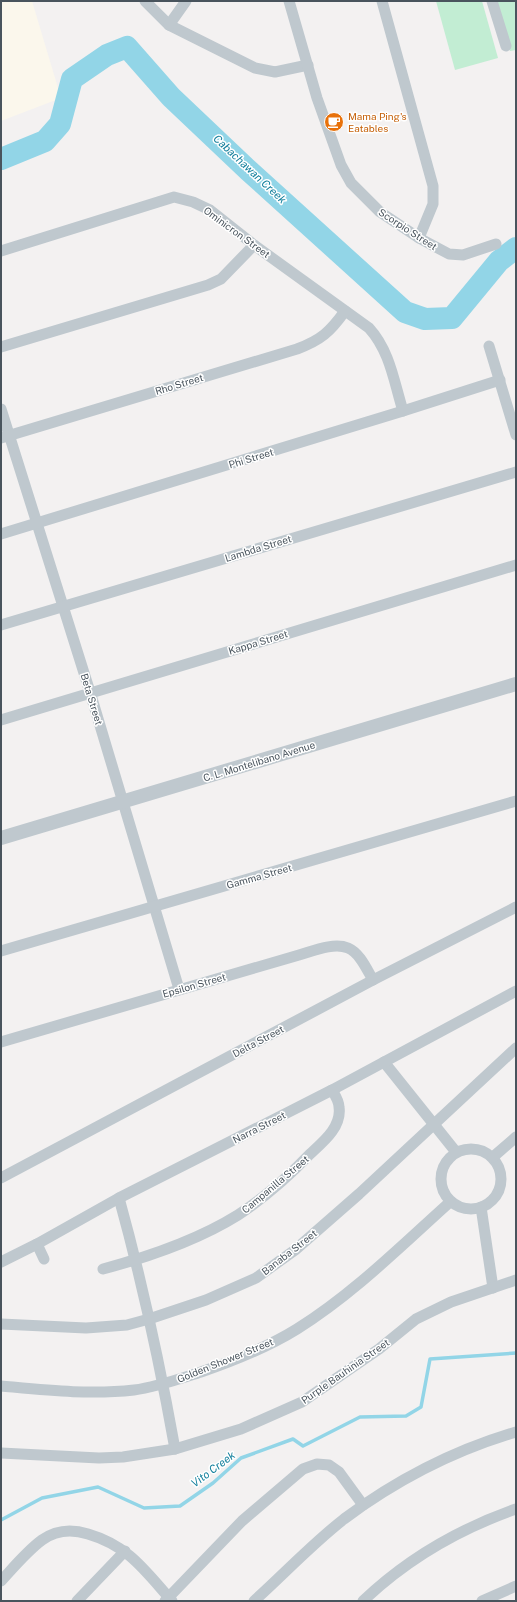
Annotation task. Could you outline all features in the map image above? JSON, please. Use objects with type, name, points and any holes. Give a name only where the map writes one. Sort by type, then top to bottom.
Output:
[{"type":"street","points":[[145,1],[169,25],[255,68],[266,72],[276,72],[308,65]]},
{"type":"street","points":[[169,25],[186,1]]},
{"type":"street","name":"Scorpio Street","points":[[289,1],[308,65],[341,165],[351,183],[380,212],[419,238],[455,256],[463,256],[496,244]]},
{"type":"street","points":[[382,1],[433,186],[433,204],[419,238]]},
{"type":"street","points":[[492,1],[506,46]]},
{"type":"street","name":"Ominicron Street","points":[[1,251],[174,197],[193,202],[210,210],[254,245],[369,328],[380,340],[386,354],[403,411]]},
{"type":"street","points":[[1,347],[208,285],[221,279],[254,245]]},
{"type":"street","name":"Rho Street","points":[[5,437],[297,349],[326,335],[345,311]]},
{"type":"street","points":[[489,346],[516,434]]},
{"type":"street","name":"Phi Street","points":[[1,534],[500,380]]},
{"type":"street","name":"Beta Street","points":[[1,409],[5,437],[37,524],[90,692],[180,989]]},
{"type":"street","name":"Lambda Street","points":[[1,625],[516,472]]},
{"type":"street","name":"Kappa Street","points":[[1,720],[516,565]]},
{"type":"street","name":"C. L. Montelibano Avenue","points":[[1,838],[516,684]]},
{"type":"street","name":"Gamma Street","points":[[1,951],[516,801]]},
{"type":"street","name":"Delta Street","points":[[1,1178],[373,980],[516,907]]},
{"type":"street","name":"Epsilon Street","points":[[1,1042],[180,989],[335,946],[348,948],[357,955],[373,980]]},
{"type":"street","name":"Narra Street","points":[[1,1262],[37,1244],[119,1198],[332,1090],[516,991]]},
{"type":"street","name":"Banaba Street","points":[[1,1324],[86,1328],[127,1325],[206,1300],[256,1278],[307,1240],[359,1194],[516,1048]]},
{"type":"street","points":[[384,1062],[456,1152]]},
{"type":"street","name":"Campanilla Street","points":[[103,1269],[136,1260],[200,1234],[238,1214],[302,1162],[335,1127],[339,1106],[332,1090]]},
{"type":"street","points":[[493,1157],[516,1137]]},
{"type":"street","points":[[473,1148],[484,1151],[493,1157],[500,1172],[501,1182],[498,1192],[491,1201],[481,1207],[472,1209],[462,1208],[450,1202],[444,1193],[440,1176],[443,1166],[449,1157],[456,1152],[473,1148]]},
{"type":"street","points":[[119,1198],[136,1260],[175,1449]]},
{"type":"street","name":"Golden Shower Street","points":[[1,1386],[67,1392],[133,1390],[163,1385],[222,1364],[270,1344],[296,1329],[349,1292],[450,1202]]},
{"type":"street","points":[[481,1207],[493,1288]]},
{"type":"street","points":[[37,1244],[44,1259]]},
{"type":"street","name":"Purple Bauhinia Street","points":[[1,1453],[99,1458],[123,1457],[175,1449],[241,1428],[302,1402],[379,1349],[416,1319],[451,1302],[516,1280]]},
{"type":"street","points":[[254,1601],[343,1520],[393,1486],[444,1460],[516,1432]]},
{"type":"street","points":[[2,1578],[42,1540],[69,1530],[112,1542],[125,1551],[169,1600],[242,1521],[303,1469],[317,1464],[329,1465],[339,1472],[364,1506]]},
{"type":"street","points":[[363,1601],[382,1583],[410,1562],[454,1535],[493,1517],[516,1509]]},
{"type":"street","points":[[77,1601],[125,1551]]},
{"type":"street","points":[[482,1601],[516,1586]]},
{"type":"shaded area","points":[[1,1],[32,1],[61,98],[1,121]]},
{"type":"green space","points":[[436,1],[482,1],[498,58],[455,70]]},
{"type":"green space","points":[[496,1],[516,1],[516,50],[510,51]]},
{"type":"waterway","name":"Cabachawan Creek","points":[[1,159],[45,141],[60,124],[72,79],[107,55],[127,47],[171,97],[248,170],[405,312],[425,319],[452,318],[499,261],[516,248]]},
{"type":"waterway","name":"Vito Creek","points":[[1,1520],[42,1498],[98,1487],[144,1508],[180,1506],[213,1483],[241,1458],[293,1439],[303,1446],[360,1417],[406,1416],[421,1407],[430,1359],[516,1353]]},
{"type":"place","name":"Mama Ping's Eatables","points":[[334,122]]}]
